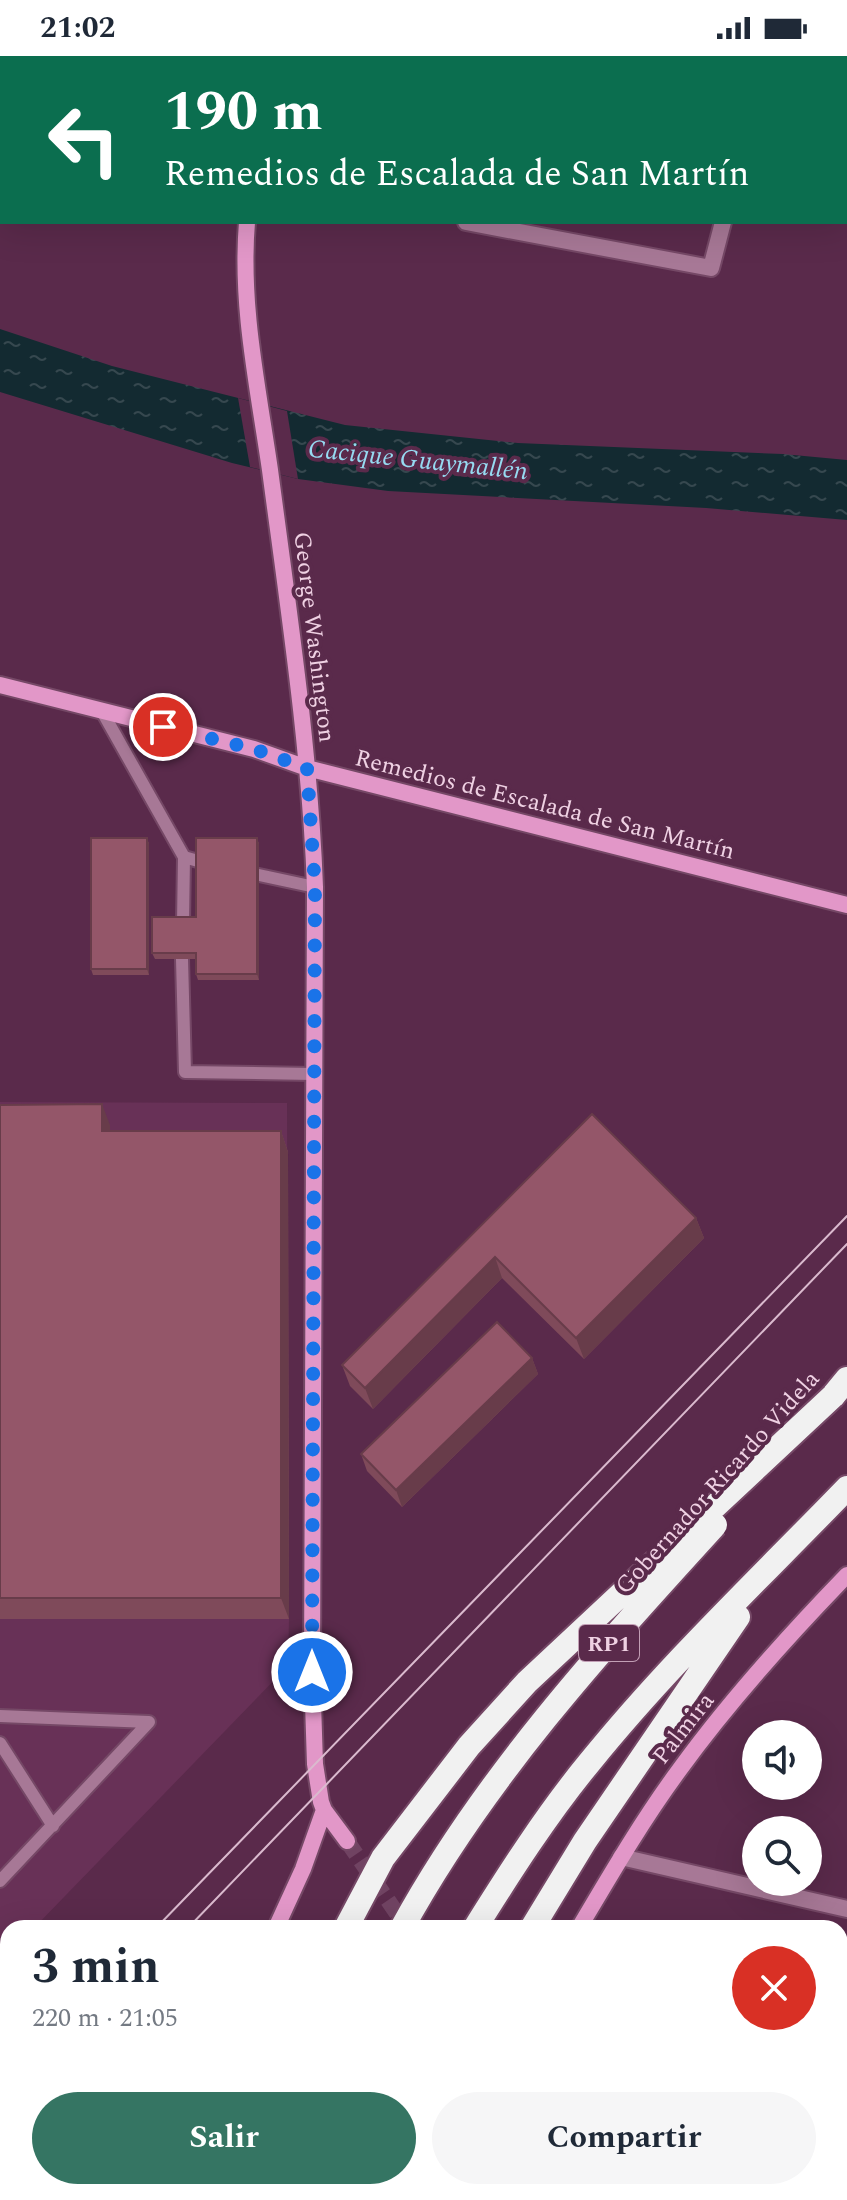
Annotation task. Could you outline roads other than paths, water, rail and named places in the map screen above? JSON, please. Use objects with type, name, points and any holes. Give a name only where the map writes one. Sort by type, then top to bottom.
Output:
[{"type":"highway","points":[[350,1920],[383,1858],[469,1746],[527,1682],[842,1386]]},
{"type":"highway","name":"Gobernador Ricardo Videla","points":[[407,1920],[455,1840],[555,1705],[842,1386]]},
{"type":"highway","name":"RP1","points":[[481,1920],[588,1764],[655,1687],[847,1488]]},
{"type":"highway","points":[[537,1920],[585,1841],[777,1560]]},
{"type":"main road","name":"George Washington","points":[[247,224],[247,315],[307,768],[315,887],[312,1672],[315,1764],[324,1810],[347,1841]]},
{"type":"main road","name":"Remedios de Escalada de San Martín","points":[[0,685],[254,749],[307,768],[847,905]]},
{"type":"main road","name":"Palmira","points":[[584,1920],[621,1857],[680,1769],[748,1684],[847,1575]]},
{"type":"main road","points":[[280,1920],[303,1869],[324,1810]]},
{"type":"street","points":[[477,224],[711,268],[722,224]]},
{"type":"street","points":[[621,1857],[847,1909]]},
{"type":"lane","points":[[103,713],[184,857],[183,923]]},
{"type":"lane","points":[[184,857],[198,861]]},
{"type":"lane","points":[[259,875],[315,887]]},
{"type":"lane","points":[[182,959],[185,1072],[314,1074]]},
{"type":"lane","points":[[0,1716],[149,1722],[0,1881]]},
{"type":"lane","points":[[0,1743],[53,1826]]},
{"type":"water","name":"Cacique Guaymallén","points":[[0,329],[112,366],[345,425],[518,443],[783,454],[847,460],[847,520],[706,508],[388,491],[298,479],[232,463],[0,392]]},
{"type":"tunnel","points":[[347,1841],[401,1920]]},
{"type":"tram line","points":[[164,1920],[847,1216]]},
{"type":"tram line","points":[[196,1920],[847,1244]]}]
